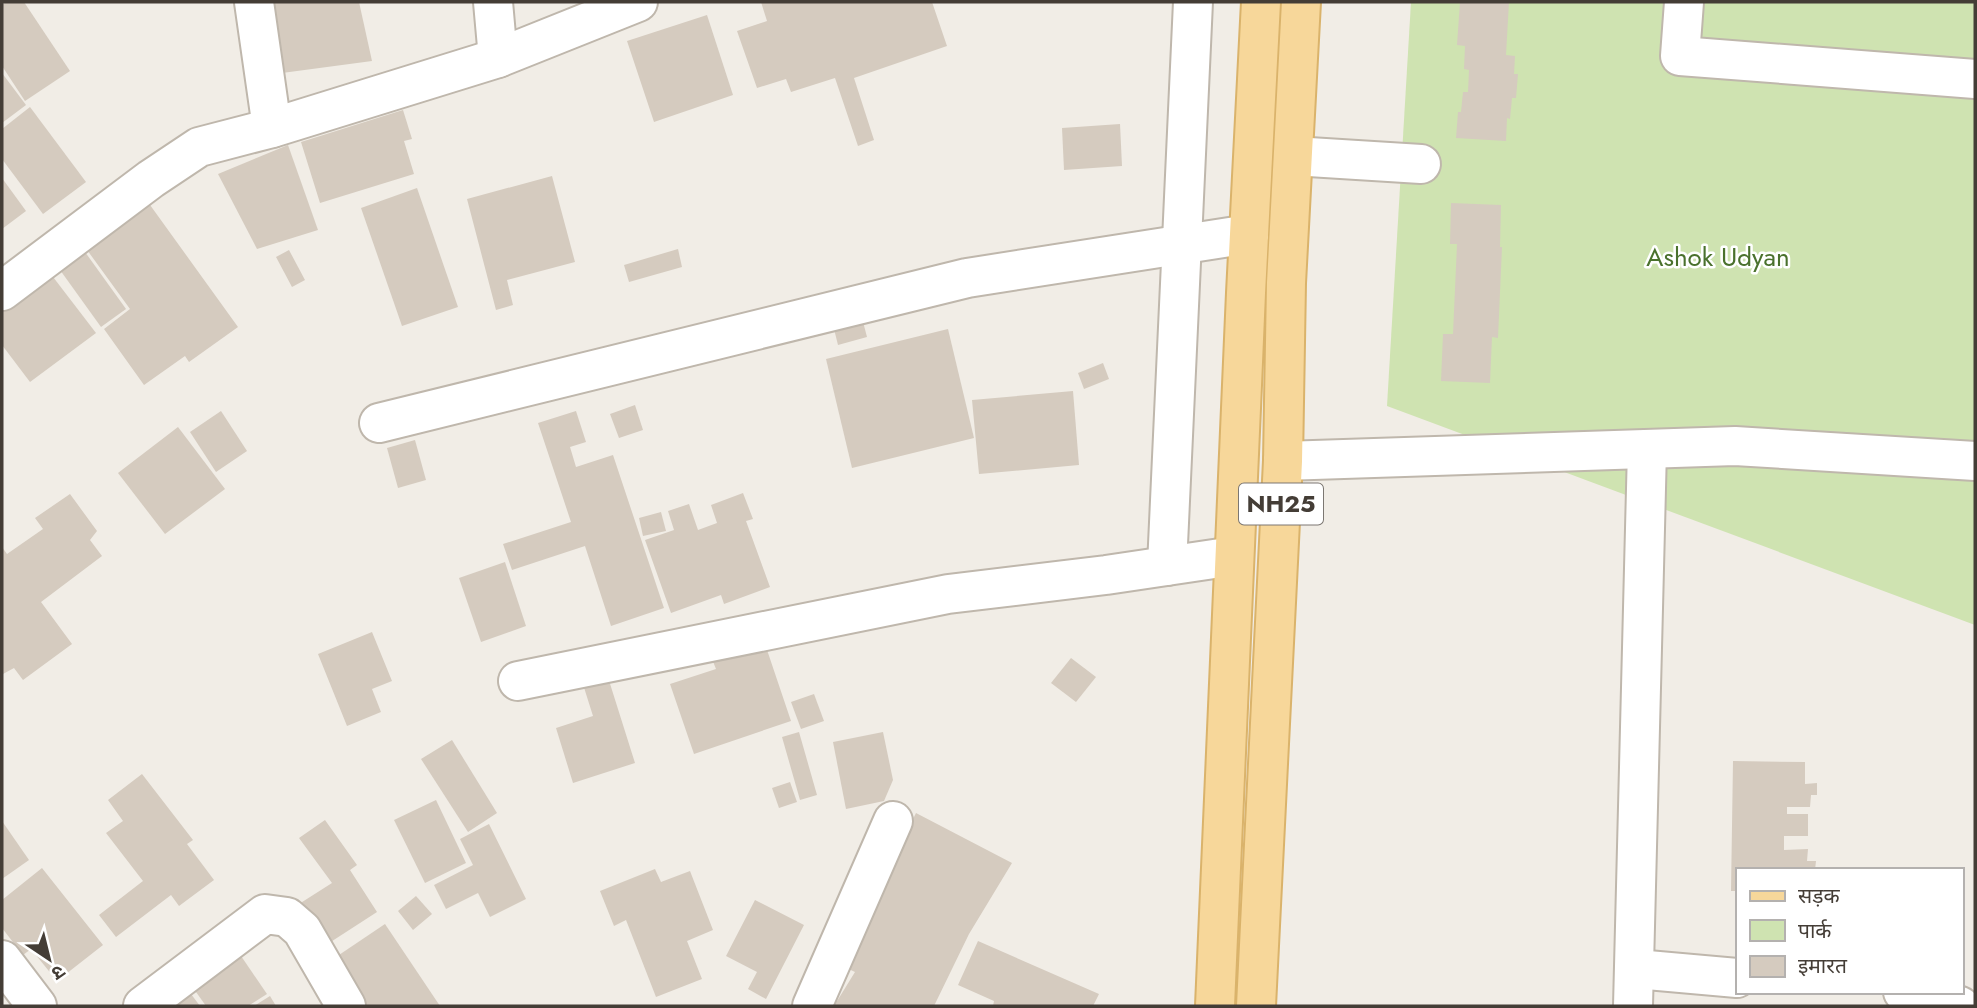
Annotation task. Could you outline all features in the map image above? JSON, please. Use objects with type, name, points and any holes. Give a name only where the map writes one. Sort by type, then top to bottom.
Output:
[{"type":"main road","name":"NH25","points":[[1214,1006],[1261,2]]},
{"type":"main road","name":"NH25","points":[[1256,1006],[1283,461],[1286,283],[1301,2]]},
{"type":"street","points":[[254,2],[272,128]]},
{"type":"street","points":[[494,2],[498,58]]},
{"type":"street","points":[[2,291],[151,179],[199,147],[272,128],[498,58],[638,2]]},
{"type":"street","points":[[1167,566],[1193,2]]},
{"type":"street","points":[[1684,2],[1680,56],[1975,79]]},
{"type":"street","points":[[1293,156],[1421,164]]},
{"type":"street","points":[[379,423],[967,278],[1249,234]]},
{"type":"street","points":[[1283,461],[1735,446],[1975,461]]},
{"type":"street","points":[[1633,1006],[1647,449]]},
{"type":"street","points":[[518,681],[948,594],[1234,556]]},
{"type":"street","points":[[812,1006],[893,821]]},
{"type":"street","points":[[143,1006],[265,915],[287,917],[302,930],[346,1006]]},
{"type":"street","points":[[2,960],[37,1006]]},
{"type":"street","points":[[1636,969],[1736,978]]},
{"type":"street","points":[[1928,994],[1960,1006]]},
{"type":"green space","name":"Ashok Udyan","points":[[1411,2],[1975,2],[1975,625],[1387,406]]},
{"type":"building","points":[[6,2],[24,2],[70,71],[25,101],[2,66],[2,5]]},
{"type":"building","points":[[272,2],[359,2],[372,61],[282,73]]},
{"type":"building","points":[[761,2],[932,2],[947,46],[854,78],[874,140],[858,146],[835,78],[791,92],[786,79],[757,88],[737,31],[767,21]]},
{"type":"building","points":[[1460,2],[1509,2],[1506,55],[1515,56],[1514,74],[1518,74],[1516,98],[1512,98],[1510,119],[1507,118],[1506,141],[1456,138],[1463,92],[1468,92],[1469,70],[1464,69],[1465,46],[1457,45]]},
{"type":"building","points":[[707,15],[733,95],[654,122],[627,41]]},
{"type":"building","points":[[2,73],[26,105],[2,123]]},
{"type":"building","points":[[30,107],[86,182],[43,214],[2,159],[2,129]]},
{"type":"building","points":[[403,110],[412,139],[404,141],[414,174],[320,203],[301,142]]},
{"type":"building","points":[[1120,124],[1122,166],[1064,170],[1062,128]]},
{"type":"building","points":[[288,145],[318,230],[257,249],[218,174]]},
{"type":"building","points":[[552,176],[575,262],[507,280],[513,305],[496,310],[467,199]]},
{"type":"building","points":[[2,178],[26,211],[2,229]]},
{"type":"building","points":[[417,188],[458,307],[402,326],[361,208]]},
{"type":"building","points":[[145,198],[238,327],[189,362],[185,356],[144,385],[104,329],[130,309],[82,243]]},
{"type":"building","points":[[1451,203],[1501,205],[1498,338],[1492,337],[1490,383],[1441,381],[1443,334],[1453,334],[1457,244],[1450,244]]},
{"type":"building","points":[[80,245],[126,309],[101,327],[55,263]]},
{"type":"building","points":[[678,249],[682,267],[629,282],[624,265]]},
{"type":"building","points":[[289,250],[305,280],[292,287],[276,257]]},
{"type":"building","points":[[50,273],[96,333],[30,382],[2,345],[2,309]]},
{"type":"building","points":[[861,314],[867,337],[838,345],[832,321]]},
{"type":"building","points":[[948,329],[974,438],[852,468],[826,359]]},
{"type":"building","points":[[1103,363],[1109,379],[1084,389],[1078,373]]},
{"type":"building","points":[[1073,391],[1079,465],[979,474],[972,400]]},
{"type":"building","points":[[635,405],[643,430],[619,438],[610,414]]},
{"type":"building","points":[[221,411],[247,451],[216,472],[190,432]]},
{"type":"building","points":[[576,411],[586,442],[570,447],[576,467],[613,455],[664,608],[611,626],[585,546],[512,570],[503,544],[571,522],[538,423]]},
{"type":"building","points":[[178,427],[225,489],[165,534],[118,473]]},
{"type":"building","points":[[415,440],[426,480],[398,488],[387,448]]},
{"type":"building","points":[[743,493],[753,519],[746,521],[770,587],[724,604],[721,595],[671,613],[645,540],[674,530],[668,511],[689,504],[698,530],[717,523],[711,505]]},
{"type":"building","points":[[70,494],[97,531],[90,540],[102,556],[41,602],[72,644],[23,680],[14,668],[3,674],[2,547],[7,554],[43,529],[35,518]]},
{"type":"building","points":[[661,512],[666,531],[643,536],[639,518]]},
{"type":"building","points":[[505,562],[526,626],[481,642],[459,578]]},
{"type":"building","points":[[372,632],[392,681],[372,689],[381,712],[347,726],[318,654]]},
{"type":"building","points":[[764,641],[791,721],[694,754],[670,684],[716,669],[712,659]]},
{"type":"building","points":[[1071,658],[1096,677],[1076,702],[1051,683]]},
{"type":"building","points":[[606,671],[635,763],[573,783],[556,728],[593,716],[581,678]]},
{"type":"building","points":[[814,694],[824,721],[801,729],[791,702]]},
{"type":"building","points":[[799,732],[817,795],[800,800],[782,737]]},
{"type":"building","points":[[883,732],[893,780],[884,801],[846,809],[833,742]]},
{"type":"building","points":[[452,740],[497,813],[468,832],[421,759]]},
{"type":"building","points":[[1733,761],[1805,762],[1805,784],[1817,783],[1817,795],[1811,795],[1810,807],[1787,807],[1787,814],[1808,814],[1808,836],[1784,836],[1784,850],[1808,849],[1807,861],[1816,861],[1815,868],[1736,868],[1736,891],[1731,891]]},
{"type":"building","points":[[142,774],[193,840],[187,844],[214,880],[179,906],[171,895],[116,937],[99,915],[143,881],[106,833],[123,821],[108,800]]},
{"type":"building","points":[[790,782],[797,802],[779,808],[772,788]]},
{"type":"building","points":[[436,800],[466,863],[425,883],[394,820]]},
{"type":"building","points":[[916,813],[1012,863],[969,934],[934,1006],[834,1006],[855,972],[840,965]]},
{"type":"building","points":[[325,820],[357,865],[350,870],[377,912],[326,945],[299,904],[332,883],[299,838]]},
{"type":"building","points":[[2,821],[29,860],[2,879]]},
{"type":"building","points":[[489,824],[526,899],[490,917],[478,893],[446,909],[434,885],[473,865],[460,839]]},
{"type":"building","points":[[42,868],[103,945],[57,981],[31,949],[23,955],[2,928],[2,900]]},
{"type":"building","points":[[655,869],[661,882],[690,871],[713,930],[687,941],[702,979],[656,997],[626,920],[614,926],[600,891]]},
{"type":"building","points":[[416,896],[432,914],[413,930],[398,911]]},
{"type":"building","points":[[755,900],[804,925],[766,999],[748,989],[757,972],[726,956]]},
{"type":"building","points":[[385,924],[440,1006],[364,1006],[333,959]]},
{"type":"building","points":[[978,941],[1099,994],[1093,1006],[993,1006],[994,1001],[958,985]]},
{"type":"building","points":[[239,953],[267,994],[248,1006],[206,1006],[191,985]]},
{"type":"building","points":[[182,982],[200,1006],[148,1006]]},
{"type":"building","points":[[270,996],[276,1006],[254,1006]]}]
